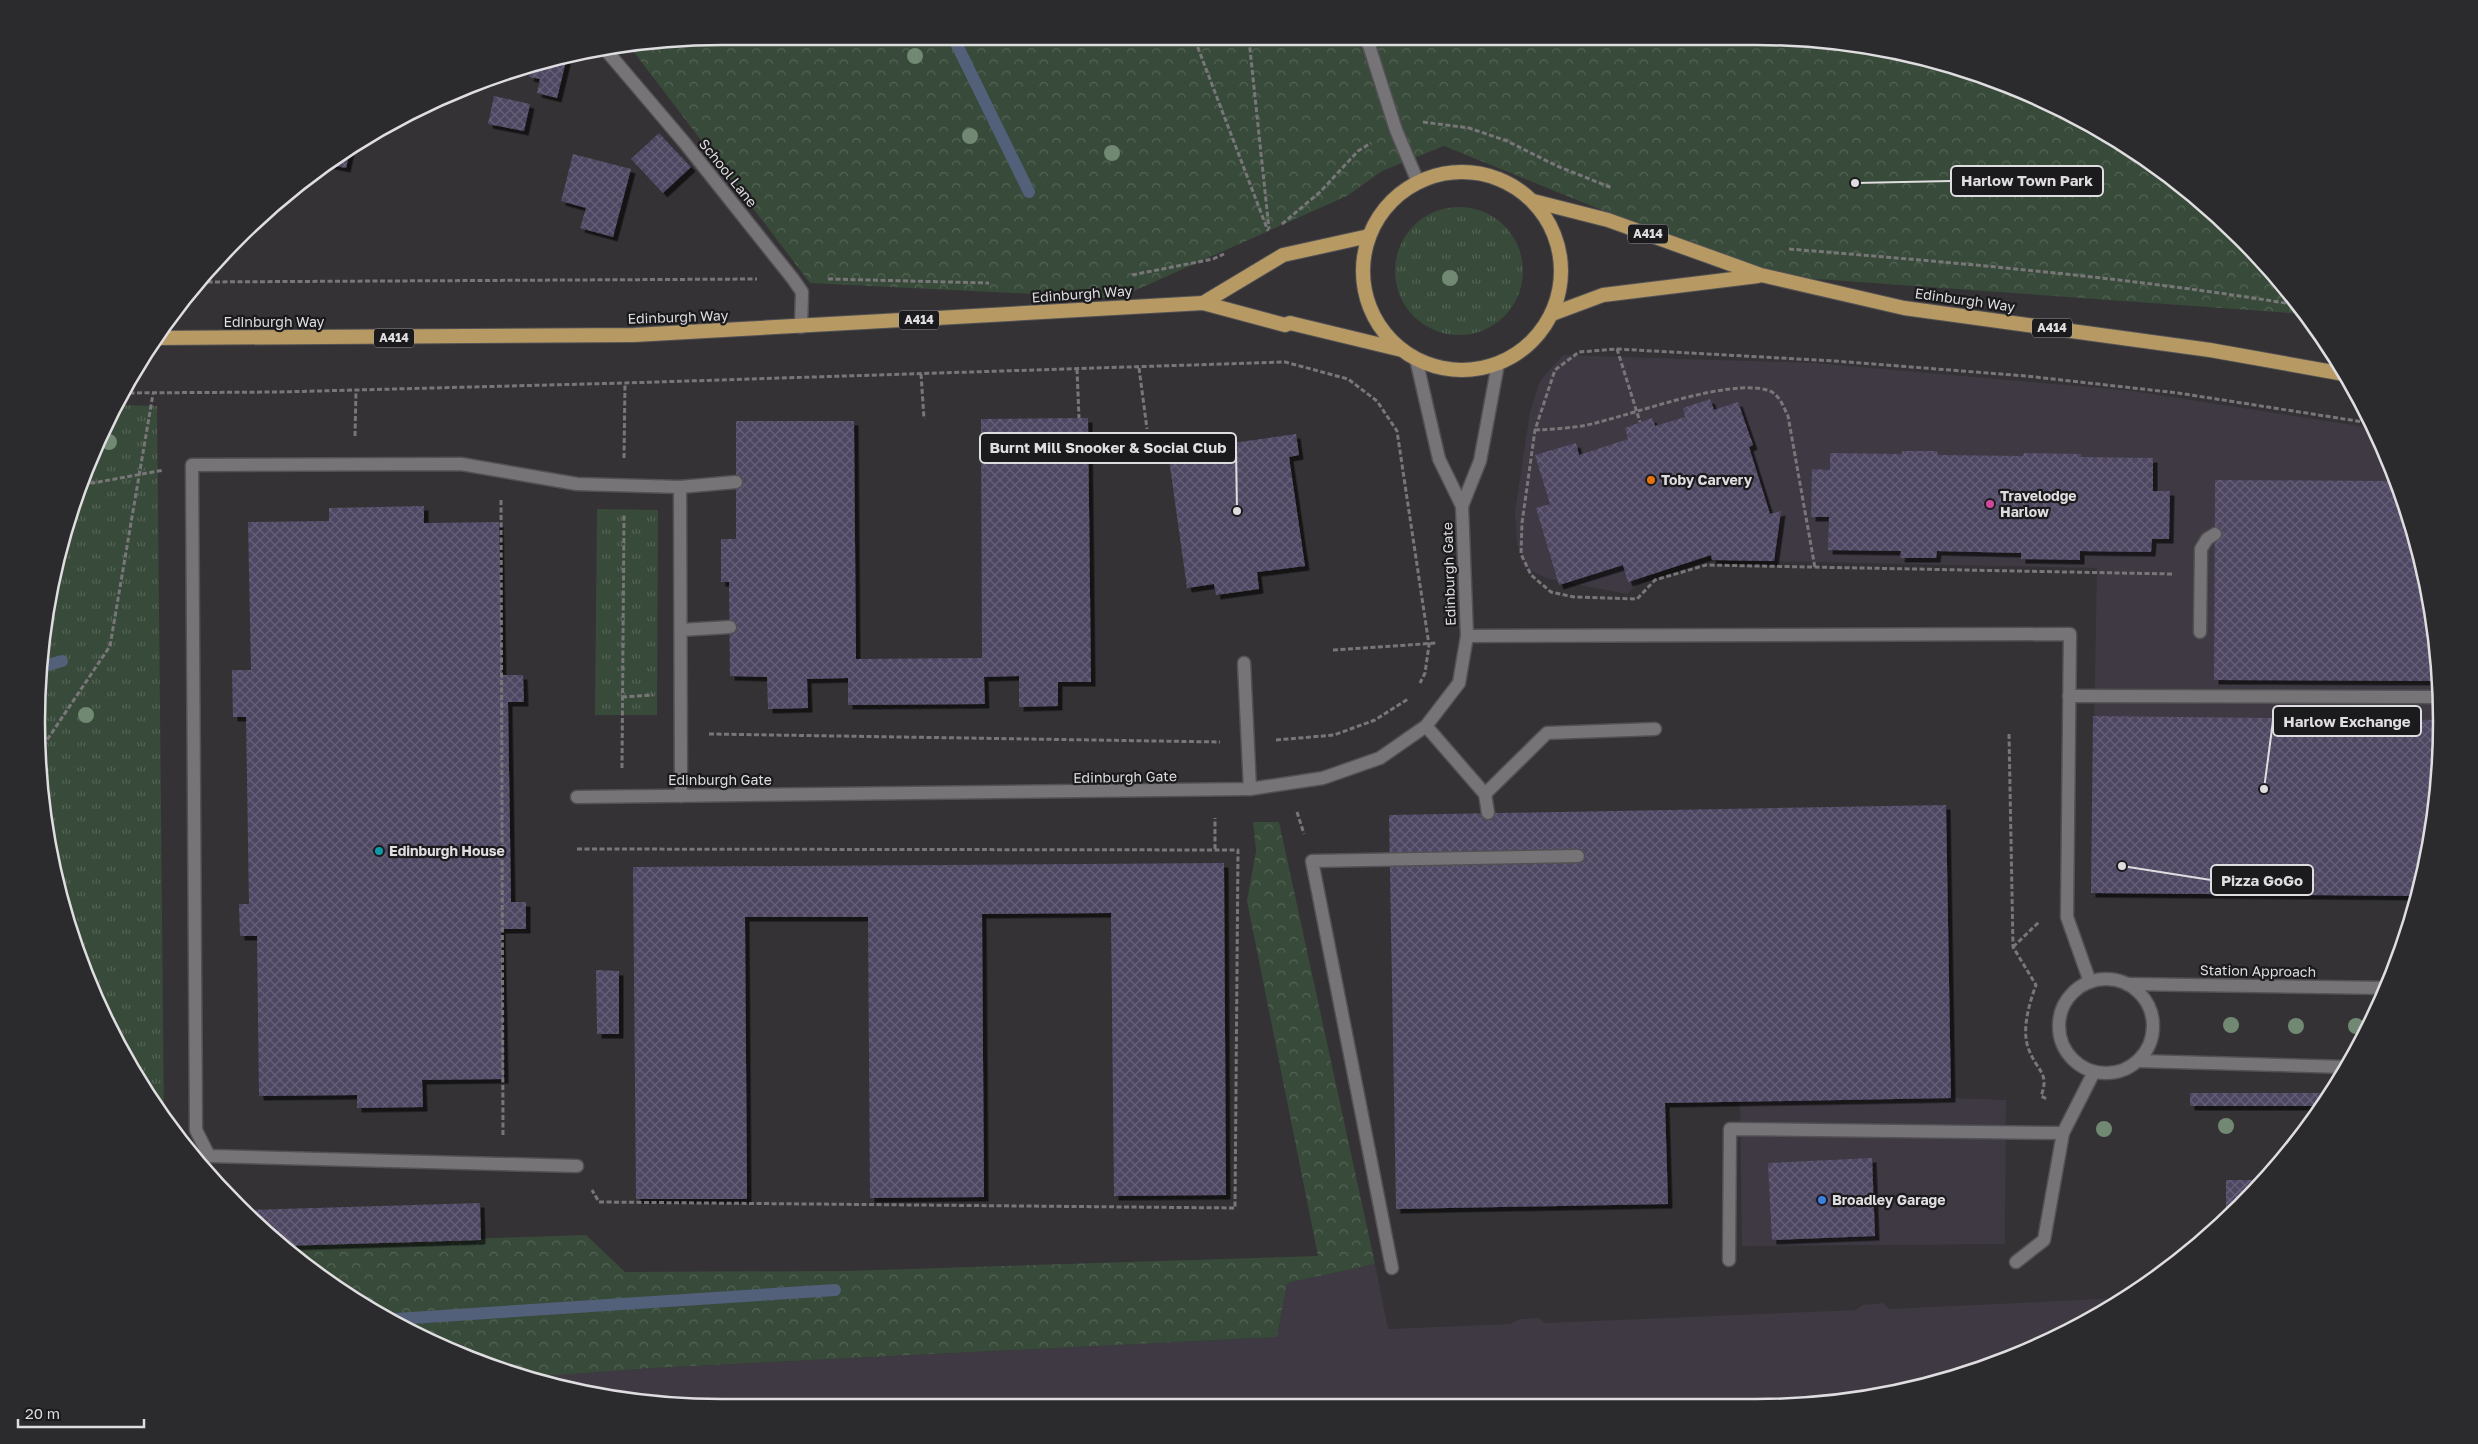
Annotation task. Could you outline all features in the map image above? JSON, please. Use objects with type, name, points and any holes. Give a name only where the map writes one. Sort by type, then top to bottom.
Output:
[{"type":"highway","points":[[1448,173],[1479,173],[1508,183],[1533,201],[1551,226],[1560,255],[1561,285],[1552,314],[1538,335],[1520,352],[1498,364],[1471,370],[1442,368],[1416,359],[1402,350],[1380,327],[1366,298],[1363,267],[1369,236],[1381,214],[1398,196],[1418,182],[1448,173]]},
{"type":"highway","name":"Edinburgh Way","points":[[1533,201],[1608,220],[1761,276],[1904,308],[2210,350],[2335,372]]},
{"type":"highway","name":"Edinburgh Way","points":[[1203,303],[1283,255],[1369,236]]},
{"type":"highway","name":"Edinburgh Way","points":[[1552,314],[1603,295],[1761,276]]},
{"type":"highway","name":"Edinburgh Way","points":[[165,338],[634,335],[1203,303],[1285,325],[1290,323],[1402,350]]},
{"type":"street","points":[[1368,45],[1396,130],[1418,182]]},
{"type":"street","name":"School Lane","points":[[610,55],[684,142],[793,278],[802,292],[801,327]]},
{"type":"street","name":"Edinburgh Gate","points":[[1416,359],[1439,459],[1462,506]]},
{"type":"street","name":"Edinburgh Gate","points":[[577,796],[1250,789],[1323,778],[1380,758],[1426,726],[1459,683],[1467,636],[1462,506],[1480,460],[1498,364]]},
{"type":"street","points":[[578,1166],[209,1156],[196,1130],[192,465],[461,464],[578,484],[680,487],[736,482]]},
{"type":"street","points":[[680,487],[681,796]]},
{"type":"street","points":[[2200,632],[2201,549],[2207,539],[2215,534]]},
{"type":"street","points":[[681,630],[730,627]]},
{"type":"street","points":[[1467,636],[2070,634],[2067,917],[2090,982],[2077,990],[2067,1001],[2061,1014],[2059,1028],[2062,1043],[2069,1056],[2080,1065],[2094,1072],[2109,1073],[2125,1070],[2139,1061],[2148,1049],[2152,1035],[2153,1020],[2149,1006],[2140,994],[2128,984]]},
{"type":"street","points":[[1244,663],[1250,789]]},
{"type":"street","points":[[2069,696],[2432,697]]},
{"type":"street","points":[[1426,726],[1485,794],[1488,813]]},
{"type":"street","points":[[1485,794],[1547,733],[1655,729]]},
{"type":"street","points":[[1392,1268],[1312,861],[1578,856]]},
{"type":"street","name":"Station Approach","points":[[2090,982],[2116,980],[2128,984],[2378,988]]},
{"type":"street","points":[[2139,1061],[2338,1067]]},
{"type":"street","points":[[2016,1262],[2044,1240],[2063,1133],[2094,1072]]},
{"type":"street","points":[[1729,1260],[1730,1129],[2063,1133]]},
{"type":"path","points":[[1197,45],[1270,234],[1251,45]]},
{"type":"path","points":[[1126,277],[1213,258]]},
{"type":"path","points":[[1904,258],[2203,289],[2288,303]]},
{"type":"path","points":[[208,282],[793,278],[995,283]]},
{"type":"path","points":[[1617,349],[1640,422]]},
{"type":"path","points":[[2200,575],[1706,565],[1654,580],[1637,599],[1574,597],[1550,592],[1531,575],[1521,554],[1522,523],[1535,430],[1555,370],[1579,352],[1617,349],[1834,361],[2026,376],[2178,393],[2362,421]]},
{"type":"path","points":[[131,393],[625,383],[1285,362],[1348,379],[1377,401],[1398,431],[1429,646],[1425,673],[1418,688]]},
{"type":"path","points":[[1139,368],[1147,430]]},
{"type":"path","points":[[1077,369],[1079,418]]},
{"type":"path","points":[[921,374],[924,420]]},
{"type":"path","points":[[621,796],[625,383]]},
{"type":"path","points":[[355,420],[356,390]]},
{"type":"path","points":[[1535,430],[1599,423],[1636,410],[1724,390],[1769,390],[1781,399],[1788,416],[1815,568]]},
{"type":"path","points":[[45,742],[110,646],[154,394]]},
{"type":"path","points":[[89,482],[192,465]]},
{"type":"path","points":[[501,471],[503,1164]]},
{"type":"path","points":[[1333,650],[1429,646],[1467,636]]},
{"type":"path","points":[[681,734],[1248,743],[1334,736],[1375,720],[1414,696]]},
{"type":"path","points":[[2009,734],[2014,947],[2036,985],[2029,1003],[2027,1018],[2028,1049],[2043,1074],[2045,1084],[2040,1096],[2074,1110]]},
{"type":"path","points":[[1288,782],[1312,861]]},
{"type":"path","points":[[577,849],[1238,850],[1235,1208],[599,1202],[578,1166]]},
{"type":"shaded area","points":[[1563,355],[1815,363],[2133,391],[2365,427],[2397,504],[2410,547],[2420,590],[2432,678],[2432,766],[2420,854],[2410,896],[2091,893],[2097,568],[1712,560],[1711,555],[1648,575],[1627,594],[1548,579],[1528,569],[1517,544],[1515,512],[1530,412],[1540,381]]},
{"type":"shaded area","points":[[1951,1098],[2006,1100],[2005,1244],[1742,1246],[1740,1102]]},
{"type":"shaded area","points":[[1375,1264],[1388,1329],[1510,1324],[1520,1319],[1538,1318],[1546,1323],[1855,1310],[1863,1305],[1883,1303],[1890,1309],[2110,1299],[2055,1329],[1974,1363],[1888,1386],[1800,1398],[722,1399],[678,1398],[634,1393],[590,1386],[547,1376],[653,1368],[1277,1337],[1287,1283]]},
{"type":"green space","points":[[722,45],[1756,45],[1800,46],[1844,51],[1888,58],[1974,81],[2055,115],[2095,136],[2132,159],[2202,213],[2235,243],[2295,313],[1761,275],[1444,146],[1382,171],[1347,196],[1118,298],[810,283],[633,51],[678,46]]},
{"type":"green space","points":[[1459,207],[1483,212],[1495,218],[1504,226],[1512,235],[1518,247],[1523,271],[1518,295],[1512,307],[1504,316],[1495,324],[1483,330],[1459,335],[1435,330],[1423,324],[1414,316],[1406,307],[1400,295],[1395,271],[1400,247],[1406,235],[1414,226],[1423,218],[1435,212]]},
{"type":"green space","points":[[124,405],[157,406],[164,1105],[136,1060],[115,1021],[81,940],[58,854],[46,766],[45,722],[46,678],[58,590],[81,504],[97,463]]},
{"type":"green space","points":[[597,509],[658,510],[657,715],[595,715]]},
{"type":"green space","points":[[1253,822],[1279,822],[1375,1264],[1287,1283],[1277,1337],[653,1368],[547,1376],[504,1363],[423,1329],[383,1308],[346,1285],[293,1245],[586,1235],[625,1272],[847,1271],[1318,1256],[1247,901],[1256,851]]},
{"type":"building","points":[[565,64],[557,98],[537,93],[540,79],[529,77],[530,73]]},
{"type":"building","points":[[494,96],[530,104],[524,131],[488,124]]},
{"type":"building","points":[[659,133],[691,167],[663,193],[631,159]]},
{"type":"building","points":[[573,154],[631,169],[613,237],[580,228],[586,208],[561,201]]},
{"type":"building","points":[[348,158],[346,168],[336,166]]},
{"type":"building","name":"Toby Carvery","points":[[1710,399],[1714,410],[1738,402],[1753,445],[1749,447],[1770,514],[1781,511],[1774,561],[1712,560],[1711,555],[1628,582],[1623,565],[1559,585],[1536,508],[1550,504],[1535,455],[1576,443],[1579,455],[1628,439],[1625,428],[1652,418],[1655,426],[1685,417],[1683,408]]},
{"type":"building","points":[[1088,418],[1091,682],[1058,682],[1058,706],[1019,707],[1019,676],[984,677],[985,704],[848,705],[848,678],[807,679],[808,708],[768,709],[767,677],[730,676],[729,582],[721,582],[721,539],[736,539],[736,421],[854,421],[856,659],[982,658],[981,419]]},
{"type":"building","points":[[1296,434],[1299,455],[1289,457],[1305,566],[1257,572],[1259,589],[1216,595],[1214,584],[1187,588],[1168,452]]},
{"type":"building","name":"Travelodge Harlow","points":[[1902,451],[1937,451],[1938,455],[2023,456],[2024,453],[2081,454],[2081,457],[2153,458],[2153,491],[2170,491],[2169,539],[2152,539],[2151,552],[2080,551],[2080,560],[2021,559],[2021,553],[1937,551],[1936,558],[1900,558],[1901,551],[1828,550],[1829,517],[1811,517],[1812,469],[1830,470],[1830,453],[1902,454]]},
{"type":"building","points":[[2215,480],[2388,481],[2410,547],[2420,590],[2432,681],[2214,680]]},
{"type":"building","name":"Edinburgh House","points":[[424,506],[424,523],[499,522],[502,675],[523,675],[524,702],[508,702],[511,902],[526,902],[526,929],[501,929],[504,1079],[422,1080],[423,1107],[357,1108],[357,1095],[259,1096],[257,936],[240,936],[239,904],[249,904],[246,717],[233,717],[232,670],[251,670],[248,522],[329,521],[329,508]]},
{"type":"building","points":[[2093,716],[2433,720],[2432,766],[2427,810],[2420,854],[2410,896],[2091,893]]},
{"type":"building","points":[[1946,805],[1951,1098],[1665,1103],[1668,1204],[1396,1209],[1389,815]]},
{"type":"building","points":[[1224,863],[1226,1195],[1114,1196],[1111,913],[982,914],[984,1197],[870,1198],[868,917],[745,917],[747,1199],[636,1199],[633,867]]},
{"type":"building","points":[[596,970],[619,971],[619,1034],[597,1034]]},
{"type":"building","points":[[2190,1093],[2322,1093],[2313,1106],[2190,1106]]},
{"type":"building","name":"Broadley Garage","points":[[1872,1158],[1875,1236],[1772,1240],[1768,1163]]},
{"type":"building","points":[[2226,1180],[2254,1180],[2235,1201],[2226,1209]]},
{"type":"building","points":[[480,1203],[481,1240],[294,1246],[253,1210]]},
{"type":"waterway","points":[[957,45],[1029,192]]},
{"type":"waterway","points":[[47,665],[62,661]]},
{"type":"waterway","points":[[403,1319],[835,1290]]},
{"type":"place","name":"Harlow Town Park","points":[[1855,183]]},
{"type":"place","name":"Toby Carvery","points":[[1651,480]]},
{"type":"place","name":"Travelodge Harlow","points":[[1990,504]]},
{"type":"place","name":"Burnt Mill Snooker & Social Club","points":[[1237,511]]},
{"type":"place","name":"Harlow Exchange","points":[[2264,789]]},
{"type":"place","name":"Edinburgh House","points":[[379,851]]},
{"type":"place","name":"Pizza GoGo","points":[[2122,866]]},
{"type":"place","name":"Broadley Garage","points":[[1822,1200]]}]
